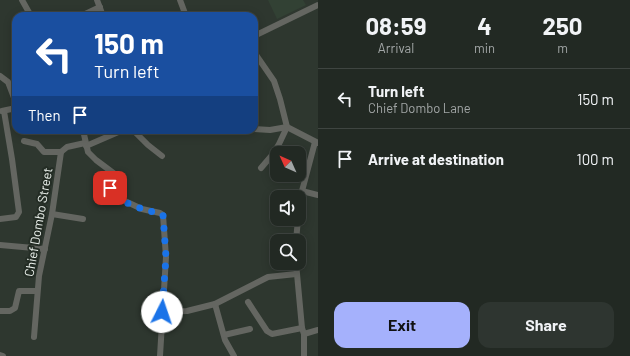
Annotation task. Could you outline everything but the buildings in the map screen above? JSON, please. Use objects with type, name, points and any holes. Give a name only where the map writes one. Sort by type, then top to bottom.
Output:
[{"type":"street","points":[[22,0],[29,12]]},
{"type":"street","points":[[97,0],[102,12]]},
{"type":"street","points":[[180,0],[184,12]]},
{"type":"street","points":[[258,34],[316,5]]},
{"type":"street","points":[[89,12],[100,7]]},
{"type":"street","points":[[258,58],[274,82],[287,126],[279,144],[262,168]]},
{"type":"street","points":[[0,76],[8,82],[12,92]]},
{"type":"street","points":[[0,219],[16,217],[19,212],[12,158],[2,111],[12,109]]},
{"type":"street","points":[[258,129],[270,130],[287,126],[317,142],[302,190]]},
{"type":"street","points":[[84,134],[86,145],[91,156],[115,173],[115,178],[110,188],[112,195],[142,209],[163,215],[166,257],[160,356]]},
{"type":"street","name":"Chief Dombo Street","points":[[34,337],[37,291],[52,214],[61,152],[67,147],[86,145],[113,134]]},
{"type":"street","points":[[137,134],[162,156]]},
{"type":"street","points":[[24,142],[37,144],[44,152],[61,152]]},
{"type":"street","points":[[306,192],[318,195]]},
{"type":"street","points":[[52,214],[83,219]]},
{"type":"street","points":[[0,245],[45,249]]},
{"type":"street","points":[[296,270],[303,331],[304,356]]},
{"type":"street","points":[[162,312],[186,310],[215,304],[268,277],[296,274]]},
{"type":"street","points":[[0,311],[10,311],[15,308],[19,291],[37,291]]},
{"type":"street","points":[[248,302],[269,333],[318,330]]},
{"type":"street","points":[[215,304],[224,335],[234,356]]},
{"type":"street","points":[[224,335],[250,329]]},
{"type":"shaded area","points":[[268,0],[303,0],[306,5],[277,19]]},
{"type":"route","points":[[110,188],[112,195],[119,199],[146,211],[160,213],[163,215],[166,257],[162,312]]}]
